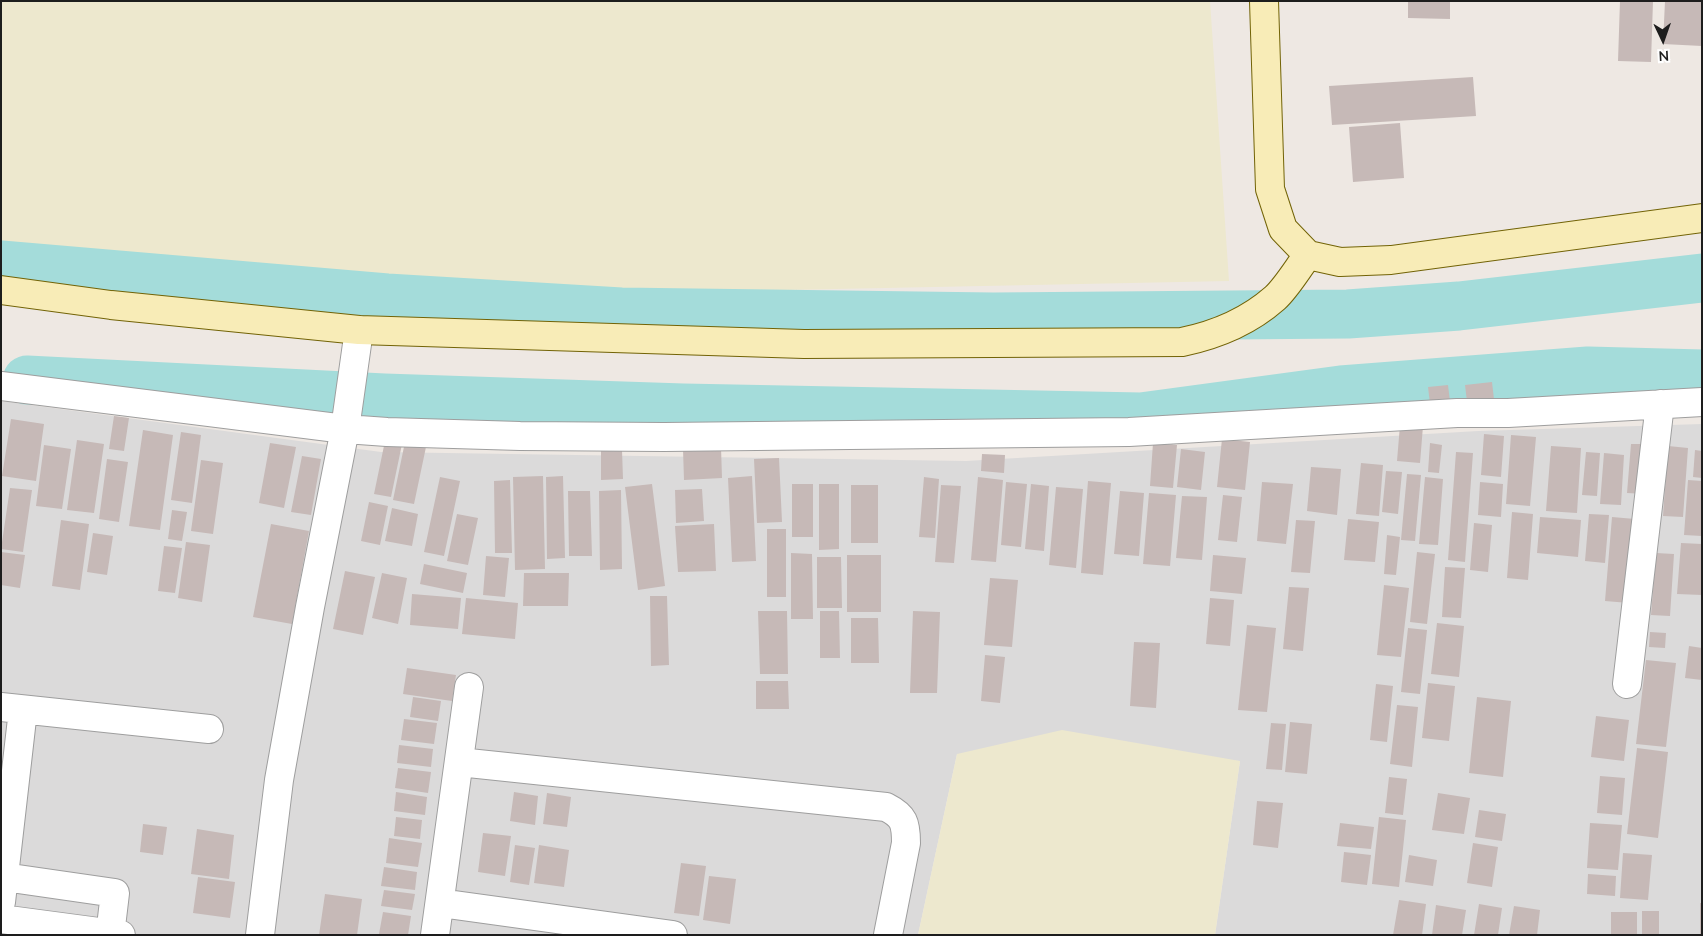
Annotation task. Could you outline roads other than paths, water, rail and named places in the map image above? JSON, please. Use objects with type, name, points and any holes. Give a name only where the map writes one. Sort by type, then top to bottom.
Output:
[{"type":"street","points":[[1264,1],[1270,189],[1283,229],[1308,255],[1340,262],[1390,260],[1702,218]]},
{"type":"street","points":[[1,290],[112,305],[359,330],[804,344],[1182,342],[1198,339],[1238,323],[1277,297],[1308,255]]},
{"type":"street","points":[[260,935],[279,780],[346,422],[359,330]]},
{"type":"street","points":[[1,386],[346,422],[387,432],[529,436],[664,437],[1129,432],[1702,402]]},
{"type":"street","points":[[1627,684],[1660,404]]},
{"type":"street","points":[[435,935],[469,687]]},
{"type":"street","points":[[1,919],[114,934],[115,893],[3,890],[12,709],[209,729]]},
{"type":"street","points":[[459,762],[886,807],[897,812],[903,820],[906,836],[888,935]]},
{"type":"street","points":[[440,903],[656,934]]},
{"type":"waterway","points":[[1,265],[387,298],[621,312],[993,317],[1348,314],[1459,306],[1702,278]]},
{"type":"waterway","points":[[27,380],[384,398],[683,408],[1141,417],[1341,390],[1588,371],[1702,374]]}]
